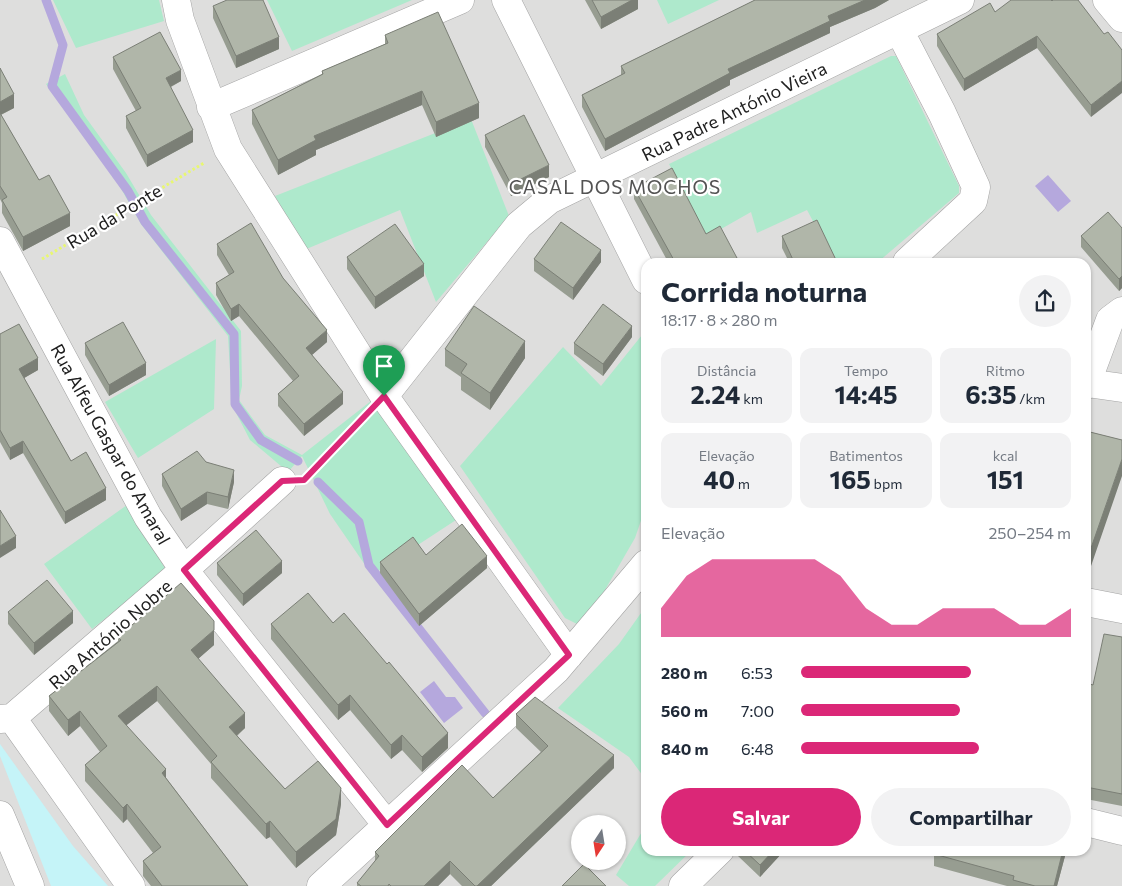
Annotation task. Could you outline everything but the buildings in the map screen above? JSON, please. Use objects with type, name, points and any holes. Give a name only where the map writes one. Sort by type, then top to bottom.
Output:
[{"type":"street","points":[[176,0],[180,20],[228,149],[384,396],[569,655]]},
{"type":"street","points":[[211,107],[460,0]]},
{"type":"street","points":[[506,0],[641,270]]},
{"type":"street","name":"Rua Padre António Vieira","points":[[384,396],[519,225],[548,200],[960,0]]},
{"type":"street","points":[[1107,0],[1122,18]]},
{"type":"street","points":[[900,30],[942,113],[976,187],[973,201],[911,258]]},
{"type":"street","name":"Rua Alfeu Gaspar do Amaral","points":[[0,241],[9,279],[148,517],[184,570],[387,825]]},
{"type":"street","points":[[1091,373],[1110,320],[1122,311]]},
{"type":"street","points":[[1091,384],[1122,388]]},
{"type":"street","name":"Rua António Nobre","points":[[6,719],[184,570],[282,481]]},
{"type":"street","points":[[321,886],[569,655],[641,570]]},
{"type":"street","points":[[1091,603],[1122,609]]},
{"type":"street","points":[[6,719],[130,886]]},
{"type":"street","points":[[1091,823],[1122,831]]},
{"type":"street","points":[[2,826],[30,886]]},
{"type":"street","points":[[682,886],[714,856]]},
{"type":"path","name":"Rua da Ponte","points":[[9,279],[228,149]]},
{"type":"path","points":[[282,481],[304,480],[384,396]]},
{"type":"shaded area","points":[[0,0],[1122,0],[1122,886],[0,886]]},
{"type":"shaded area","points":[[1048,175],[1071,201],[1058,212],[1035,186]]},
{"type":"shaded area","points":[[434,681],[446,697],[455,697],[463,708],[444,723],[420,692]]},
{"type":"shaded area","points":[[0,744],[73,846],[108,886],[51,886],[0,756]]},
{"type":"green space","points":[[53,0],[159,0],[164,21],[76,48]]},
{"type":"green space","points":[[267,0],[412,0],[292,51]]},
{"type":"green space","points":[[657,0],[719,0],[668,24]]},
{"type":"green space","points":[[891,56],[896,56],[959,186],[959,193],[883,258],[833,258],[807,210],[757,233],[751,212],[707,237],[669,164]]},
{"type":"green space","points":[[65,74],[84,115],[126,173],[151,215],[241,331],[242,386],[239,400],[265,435],[302,455],[371,401],[456,520],[372,575],[330,514],[302,456],[288,472],[250,440],[232,405],[228,336],[141,224],[115,178],[46,84]]},
{"type":"green space","points":[[471,119],[509,216],[436,302],[400,210],[304,250],[275,196]]},
{"type":"green space","points":[[641,336],[641,521],[635,538],[587,621],[577,624],[565,618],[460,466],[563,347],[601,386]]},
{"type":"green space","points":[[216,339],[214,409],[138,458],[105,402]]},
{"type":"green space","points":[[127,505],[166,570],[92,629],[44,564]]},
{"type":"green space","points":[[641,613],[641,773],[629,757],[558,708],[619,644]]},
{"type":"green space","points":[[641,833],[641,856],[686,856],[655,886],[629,886],[616,875],[619,870],[626,870],[626,858]]},
{"type":"waterway","points":[[46,0],[63,45],[52,86],[128,191],[145,222],[234,334],[235,404],[261,440],[298,461]]},
{"type":"waterway","points":[[318,482],[359,522],[369,565],[485,713]]},
{"type":"district","name":"CASAL DOS MOCHOS","points":[[615,186]]},
{"type":"route","points":[[384,396],[569,655],[556,670],[387,825],[184,570],[282,481],[304,480],[384,396]]}]
